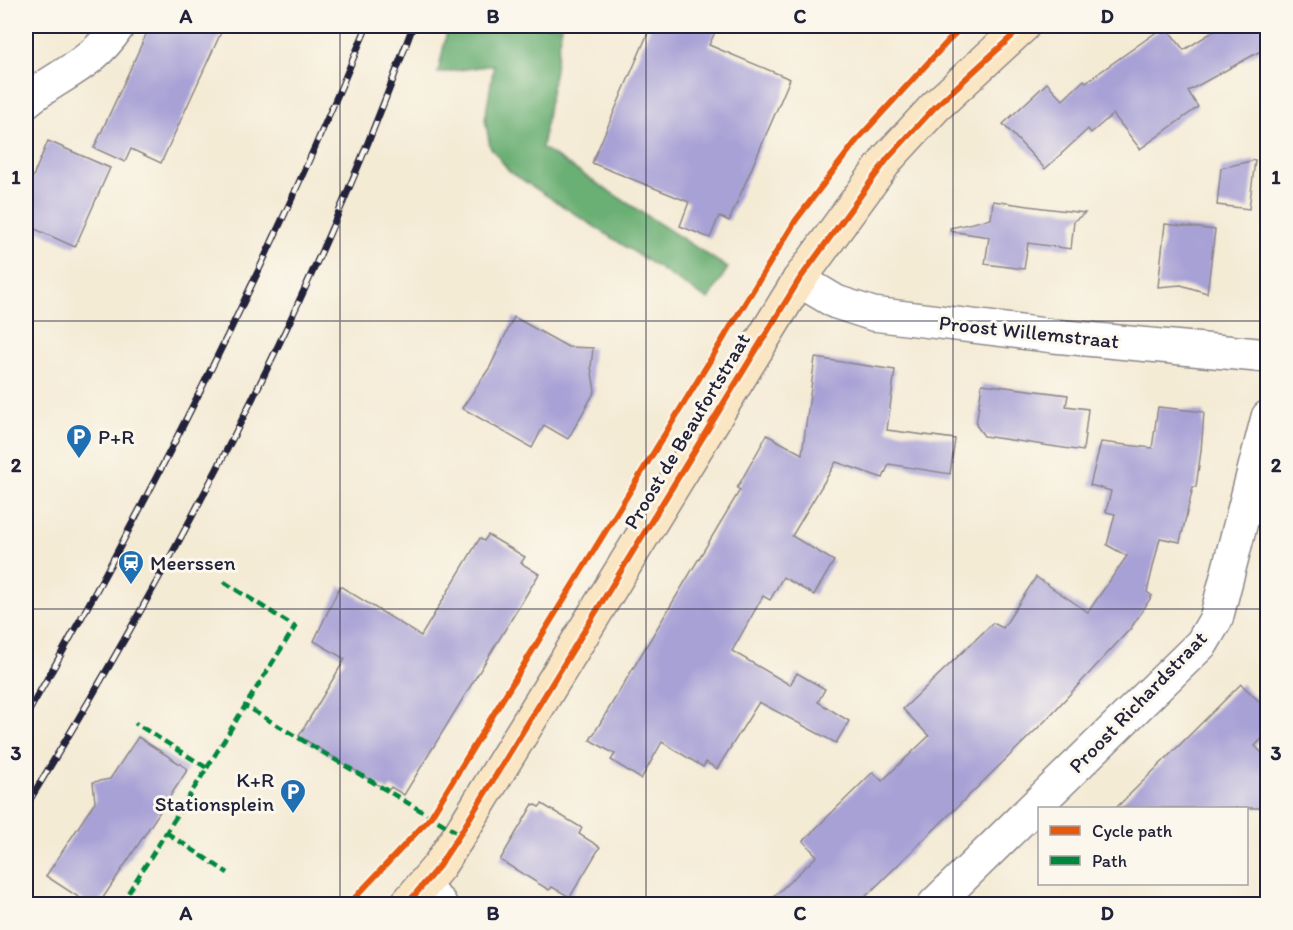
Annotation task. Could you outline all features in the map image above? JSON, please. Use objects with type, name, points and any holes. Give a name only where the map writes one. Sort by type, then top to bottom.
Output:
[{"type":"street","points":[[26,101],[70,74],[95,53],[118,26]]},
{"type":"street","name":"Proost de Beaufortstraat","points":[[423,899],[460,834],[799,280],[888,158],[935,107],[1023,26]]},
{"type":"street","name":"Proost Willemstraat","points":[[799,280],[836,302],[873,314],[1054,336],[1268,356]]},
{"type":"street","name":"Proost Richardstraat","points":[[935,904],[1202,643],[1216,619],[1268,417]]},
{"type":"green space","points":[[448,26],[562,26],[542,148],[728,268],[708,300],[510,172],[490,147],[485,119],[494,65],[438,73]]},
{"type":"building","points":[[150,26],[224,26],[161,163],[131,149],[125,162],[94,148]]},
{"type":"building","points":[[651,26],[718,26],[709,45],[790,79],[729,221],[719,216],[710,238],[680,226],[689,202],[592,163]]},
{"type":"building","points":[[1165,26],[1184,50],[1222,26],[1268,26],[1268,47],[1188,91],[1198,107],[1140,149],[1113,114],[1091,133],[1088,129],[1045,169],[1003,124],[1047,83],[1063,100],[1084,80],[1086,82]]},
{"type":"building","points":[[48,141],[110,168],[75,247],[26,225],[26,193]]},
{"type":"building","points":[[1255,160],[1249,209],[1217,205],[1221,168]]},
{"type":"building","points":[[993,201],[1085,213],[1074,221],[1071,249],[1028,243],[1024,269],[985,264],[989,237],[950,231],[950,228],[991,219]]},
{"type":"building","points":[[1165,224],[1215,230],[1207,293],[1181,285],[1158,287]]},
{"type":"building","points":[[514,317],[568,347],[593,348],[591,367],[595,391],[568,439],[544,425],[532,448],[462,408],[490,367]]},
{"type":"building","points":[[815,358],[895,370],[887,430],[955,439],[950,474],[889,464],[883,478],[836,462],[792,536],[834,561],[814,595],[783,577],[770,600],[763,596],[732,651],[790,685],[797,673],[825,689],[818,702],[849,721],[836,743],[759,702],[717,769],[706,762],[703,767],[662,742],[641,779],[611,760],[615,754],[590,740],[740,490],[737,488],[767,435],[802,454]]},
{"type":"building","points":[[982,384],[1068,395],[1066,406],[1088,409],[1083,451],[984,436],[976,425]]},
{"type":"building","points":[[1158,407],[1204,412],[1201,451],[1196,487],[1193,487],[1180,542],[1160,538],[1147,592],[1152,596],[1131,628],[1046,720],[858,904],[766,904],[817,856],[803,841],[873,772],[882,781],[929,736],[903,709],[993,623],[1003,628],[1036,577],[1088,612],[1127,556],[1107,545],[1115,514],[1106,512],[1111,491],[1090,485],[1101,442],[1152,448]]},
{"type":"building","points":[[488,535],[525,557],[521,563],[539,574],[404,795],[391,787],[388,791],[299,736],[345,659],[314,641],[340,586],[421,636],[480,538],[484,541]]},
{"type":"building","points":[[1241,684],[1268,710],[1268,732],[1255,746],[1268,759],[1268,808],[1117,807]]},
{"type":"building","points":[[138,737],[188,769],[99,904],[89,904],[46,876],[95,802],[93,782],[110,779]]},
{"type":"building","points":[[533,804],[539,807],[542,804],[582,828],[579,834],[600,847],[570,897],[552,887],[549,890],[500,860]]},
{"type":"railway","points":[[26,716],[119,548],[207,377],[290,203],[367,26]]},
{"type":"railway","points":[[26,806],[137,618],[239,426],[332,229],[413,26]]},
{"type":"marked path","points":[[224,582],[295,627],[245,706]]},
{"type":"marked path","points":[[207,768],[245,706],[460,834]]},
{"type":"marked path","points":[[121,904],[207,768],[135,723]]},
{"type":"marked path","points":[[167,833],[228,873]]},
{"type":"marked path","points":[[26,900],[32,904]]},
{"type":"cycle path","points":[[349,904],[430,818],[796,220],[857,140],[962,26]]},
{"type":"cycle path","points":[[407,904],[439,866],[460,834],[799,280],[888,158],[935,107],[1023,26]]},
{"type":"place","name":"P+R","points":[[79,460]]},
{"type":"place","name":"Meerssen","points":[[131,586]]},
{"type":"place","name":"K+R Stationsplein","points":[[293,815]]}]
